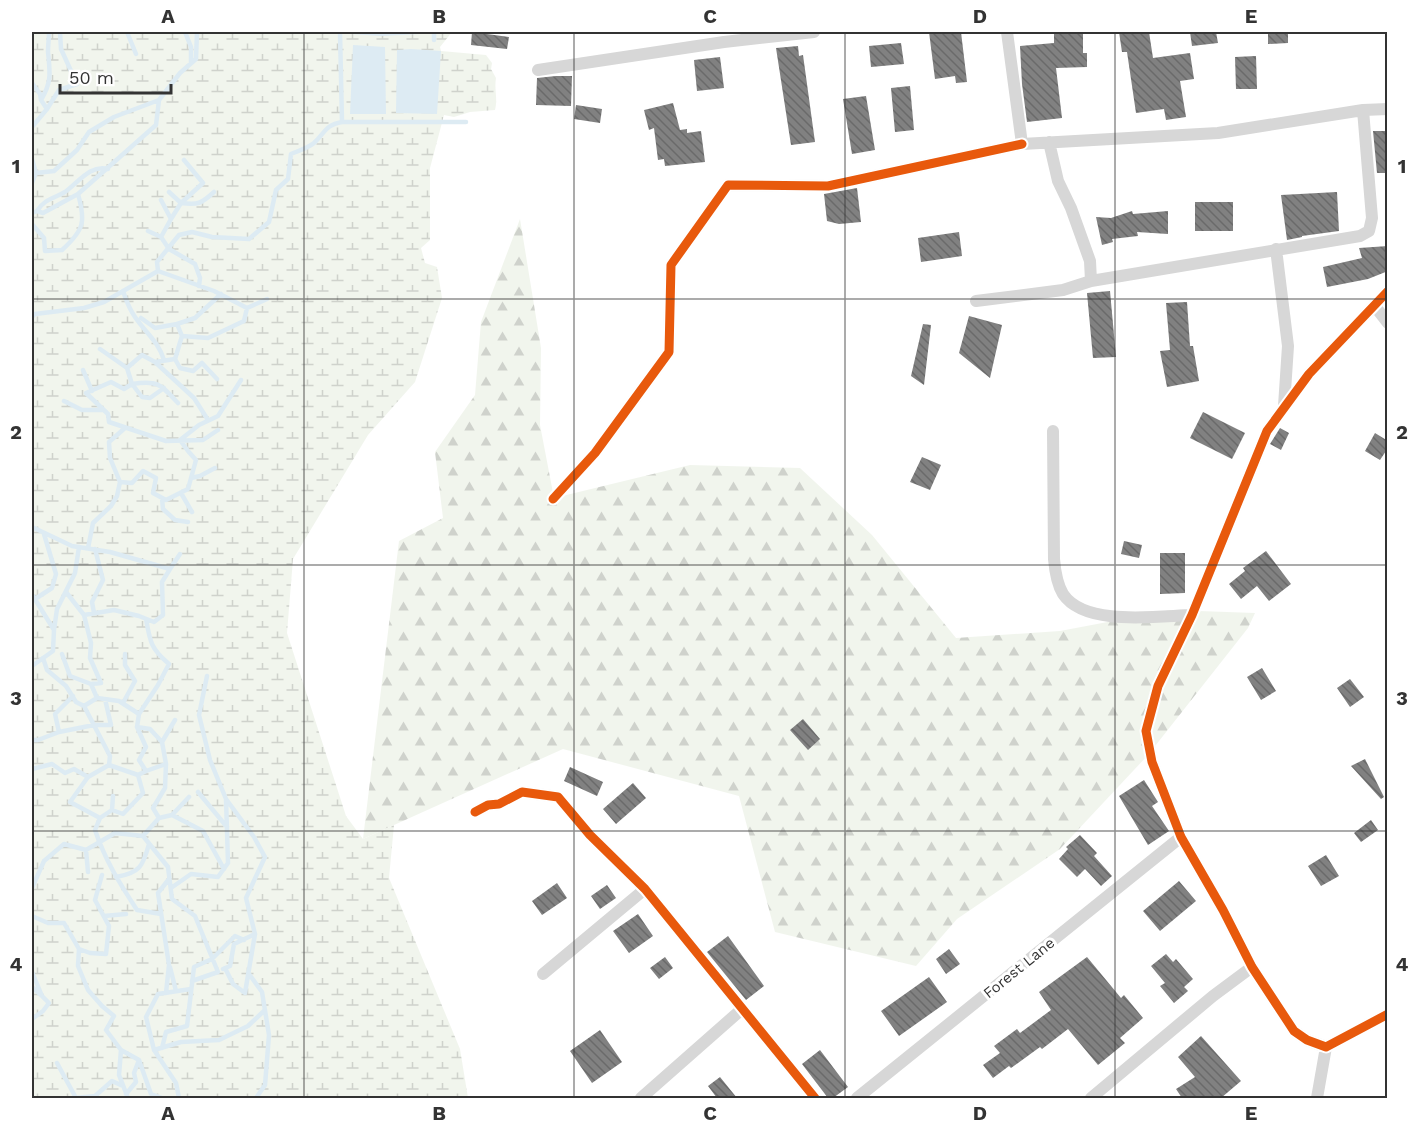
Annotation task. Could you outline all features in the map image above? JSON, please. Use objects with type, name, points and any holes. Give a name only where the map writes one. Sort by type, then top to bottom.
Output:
[{"type":"street","points":[[538,70],[724,42],[814,32]]},
{"type":"street","points":[[1007,32],[1022,144]]},
{"type":"street","points":[[553,499],[595,453],[669,352],[671,265],[728,185],[828,186],[1022,144],[1218,133],[1363,110],[1388,109]]},
{"type":"street","points":[[976,301],[1063,290],[1091,280],[1360,236],[1368,231],[1372,218],[1363,110]]},
{"type":"street","points":[[1049,142],[1058,181],[1071,208],[1090,261],[1091,280]]},
{"type":"street","points":[[1276,249],[1288,346],[1284,407]]},
{"type":"street","points":[[1388,291],[1309,374],[1267,430],[1192,615],[1158,686],[1146,731],[1152,762],[1181,837],[1252,966],[1294,1031],[1306,1040],[1326,1047],[1388,1014]]},
{"type":"street","points":[[1374,305],[1388,323]]},
{"type":"street","points":[[1053,430],[1054,558],[1056,575],[1064,595],[1080,609],[1109,617],[1192,615]]},
{"type":"street","points":[[475,812],[499,804],[522,792],[558,797],[590,835],[645,889],[815,1098]]},
{"type":"street","name":"Forest Lane","points":[[857,1098],[1181,837]]},
{"type":"street","points":[[543,974],[645,889]]},
{"type":"street","points":[[1091,1098],[1252,966]]},
{"type":"street","points":[[641,1098],[742,1009]]},
{"type":"street","points":[[1317,1098],[1326,1047]]},
{"type":"green space","points":[[32,32],[420,34],[421,32],[452,32],[440,47],[441,51],[486,55],[492,63],[491,69],[496,78],[495,110],[470,112],[454,117],[444,115],[430,168],[430,240],[421,248],[425,263],[437,267],[442,298],[415,382],[368,435],[293,559],[287,633],[346,816],[363,839],[394,825],[389,878],[460,1049],[468,1098],[32,1098]]},
{"type":"green space","points":[[520,219],[541,348],[540,425],[554,498],[690,465],[800,468],[872,535],[956,638],[1060,631],[1171,610],[1255,613],[1248,628],[1148,755],[1060,849],[957,919],[916,966],[775,932],[739,796],[563,749],[363,839],[399,541],[443,518],[435,452],[475,395],[481,322]]},
{"type":"shaded area","points":[[351,32],[421,32],[420,34],[381,36],[351,34]]},
{"type":"shaded area","points":[[353,45],[385,47],[386,114],[350,114]]},
{"type":"shaded area","points":[[397,50],[441,51],[437,114],[396,113]]},
{"type":"building","points":[[472,32],[509,37],[507,49],[471,45]]},
{"type":"building","points":[[929,32],[961,32],[967,82],[956,83],[955,76],[935,79]]},
{"type":"building","points":[[1054,32],[1083,32],[1083,53],[1087,53],[1087,67],[1056,68],[1062,118],[1027,122],[1020,46],[1054,43]]},
{"type":"building","points":[[1119,32],[1149,32],[1153,58],[1190,53],[1194,79],[1180,81],[1186,117],[1166,120],[1164,109],[1136,113],[1127,52],[1122,52]]},
{"type":"building","points":[[1190,32],[1216,32],[1218,43],[1192,46]]},
{"type":"building","points":[[1268,32],[1288,32],[1288,43],[1268,44]]},
{"type":"building","points":[[901,43],[904,64],[871,67],[869,46]]},
{"type":"building","points":[[798,46],[799,56],[803,55],[815,142],[791,145],[776,48]]},
{"type":"building","points":[[1256,56],[1257,89],[1236,89],[1235,57]]},
{"type":"building","points":[[720,57],[724,88],[697,91],[694,60]]},
{"type":"building","points":[[572,76],[571,106],[536,105],[537,78]]},
{"type":"building","points":[[910,86],[914,130],[895,132],[891,88]]},
{"type":"building","points":[[866,96],[875,150],[852,154],[843,99]]},
{"type":"building","points":[[673,103],[680,130],[687,129],[687,133],[701,131],[705,162],[665,166],[664,159],[658,160],[654,128],[649,130],[644,110]]},
{"type":"building","points":[[576,105],[602,109],[600,123],[574,119]]},
{"type":"building","points":[[1373,131],[1388,131],[1388,173],[1377,173]]},
{"type":"building","points":[[857,188],[861,222],[839,224],[827,221],[824,194]]},
{"type":"building","points":[[1337,192],[1339,231],[1287,240],[1281,195]]},
{"type":"building","points":[[1195,202],[1233,202],[1233,231],[1195,231]]},
{"type":"building","points":[[1132,211],[1133,214],[1168,211],[1168,234],[1137,232],[1138,236],[1112,239],[1113,242],[1102,245],[1096,217],[1111,218]]},
{"type":"building","points":[[959,232],[962,256],[921,262],[918,238]]},
{"type":"building","points":[[1388,246],[1388,271],[1368,279],[1327,287],[1323,267],[1362,258],[1359,248]]},
{"type":"building","points":[[1110,291],[1116,357],[1093,358],[1087,293]]},
{"type":"building","points":[[1187,302],[1190,346],[1193,346],[1199,381],[1167,387],[1160,351],[1170,350],[1166,303]]},
{"type":"building","points":[[969,316],[1002,325],[990,378],[959,353]]},
{"type":"building","points":[[923,324],[931,325],[924,385],[911,376]]},
{"type":"building","points":[[1203,412],[1245,433],[1232,459],[1190,438]]},
{"type":"building","points":[[1280,428],[1289,433],[1281,450],[1270,444]]},
{"type":"building","points":[[1375,433],[1388,441],[1388,448],[1380,460],[1365,451]]},
{"type":"building","points":[[922,457],[941,465],[930,490],[910,482]]},
{"type":"building","points":[[1124,541],[1142,545],[1139,558],[1121,554]]},
{"type":"building","points":[[1266,551],[1291,584],[1269,601],[1257,586],[1241,599],[1229,584],[1245,571],[1243,568]]},
{"type":"building","points":[[1160,553],[1185,553],[1185,593],[1160,594]]},
{"type":"building","points":[[1262,668],[1276,691],[1261,700],[1247,677]]},
{"type":"building","points":[[1350,679],[1364,697],[1350,707],[1337,688]]},
{"type":"building","points":[[803,719],[820,739],[808,750],[790,730]]},
{"type":"building","points":[[1365,759],[1384,797],[1381,799],[1351,766]]},
{"type":"building","points":[[570,767],[603,782],[597,796],[564,781]]},
{"type":"building","points":[[1144,780],[1158,802],[1152,806],[1169,831],[1148,845],[1119,796]]},
{"type":"building","points":[[633,783],[646,798],[616,824],[603,809]]},
{"type":"building","points":[[1371,820],[1378,830],[1361,842],[1354,833]]},
{"type":"building","points":[[1080,835],[1097,853],[1094,856],[1112,876],[1101,886],[1085,869],[1077,877],[1059,859],[1068,849],[1066,847]]},
{"type":"building","points":[[1326,855],[1339,876],[1321,886],[1308,866]]},
{"type":"building","points":[[1179,881],[1196,901],[1160,931],[1143,911]]},
{"type":"building","points":[[557,883],[567,898],[542,915],[532,901]]},
{"type":"building","points":[[607,885],[616,898],[600,909],[591,896]]},
{"type":"building","points":[[638,914],[653,936],[629,953],[613,931]]},
{"type":"building","points":[[728,936],[764,986],[746,1000],[707,952]]},
{"type":"building","points":[[949,949],[960,964],[946,974],[936,959]]},
{"type":"building","points":[[1166,954],[1173,962],[1176,959],[1193,979],[1184,987],[1188,991],[1174,1003],[1160,986],[1165,983],[1151,966]]},
{"type":"building","points":[[665,957],[673,968],[659,979],[650,968]]},
{"type":"building","points":[[1087,957],[1121,998],[1124,995],[1143,1018],[1120,1038],[1125,1043],[1098,1065],[1068,1029],[1042,1049],[1040,1047],[993,1078],[983,1065],[1000,1053],[994,1046],[1017,1029],[1020,1033],[1051,1010],[1039,992]]},
{"type":"building","points":[[929,977],[947,1002],[899,1036],[881,1011]]},
{"type":"building","points":[[600,1030],[622,1062],[592,1083],[570,1051]]},
{"type":"building","points":[[1201,1036],[1241,1081],[1221,1098],[1182,1098],[1176,1089],[1195,1077],[1178,1057]]},
{"type":"building","points":[[820,1050],[848,1087],[833,1098],[828,1098],[802,1064]]},
{"type":"building","points":[[720,1077],[737,1098],[717,1098],[708,1086]]},
{"type":"waterway","points":[[47,109],[41,100],[49,77],[49,32]]},
{"type":"waterway","points":[[32,127],[59,90],[77,84],[61,49],[60,32]]},
{"type":"waterway","points":[[127,32],[136,54]]},
{"type":"waterway","points":[[185,32],[191,47],[191,63]]},
{"type":"waterway","points":[[36,173],[54,171],[77,150],[89,132],[114,117],[159,100],[180,73],[196,59],[197,32]]},
{"type":"waterway","points":[[158,271],[157,262],[179,235],[192,232],[212,237],[249,239],[269,222],[276,190],[288,179],[291,154],[312,145],[329,127],[342,122],[340,32]]},
{"type":"waterway","points":[[434,32],[434,40]]},
{"type":"waterway","points":[[32,83],[40,94],[41,100]]},
{"type":"waterway","points":[[32,213],[37,211],[43,213],[78,194],[156,125],[159,100]]},
{"type":"waterway","points":[[342,122],[466,122]]},
{"type":"waterway","points":[[32,159],[36,173],[32,183]]},
{"type":"waterway","points":[[181,203],[203,183],[184,160]]},
{"type":"waterway","points":[[37,211],[46,201],[65,192],[90,172],[96,169],[108,169]]},
{"type":"waterway","points":[[169,192],[181,203],[171,219]]},
{"type":"waterway","points":[[181,203],[199,203],[214,192]]},
{"type":"waterway","points":[[32,224],[44,238],[45,251],[62,250],[75,237],[81,225],[82,212],[78,194]]},
{"type":"waterway","points":[[161,200],[171,219],[161,237]]},
{"type":"waterway","points":[[148,231],[161,237],[169,249],[195,264],[200,278],[199,286]]},
{"type":"waterway","points":[[32,317],[35,314],[84,308],[104,302],[158,271],[214,291],[247,308]]},
{"type":"waterway","points":[[123,291],[133,314],[155,342],[164,360]]},
{"type":"waterway","points":[[182,336],[177,324],[195,318],[221,294]]},
{"type":"waterway","points":[[218,430],[203,440],[166,441],[109,422],[108,414],[86,393],[111,382],[124,389],[132,384],[127,368],[142,355],[155,362],[175,359],[182,336],[208,338],[244,321],[247,308],[267,299]]},
{"type":"waterway","points":[[141,318],[155,328],[177,324]]},
{"type":"waterway","points":[[100,349],[127,368]]},
{"type":"waterway","points":[[175,359],[180,368],[193,371],[202,363],[217,379]]},
{"type":"waterway","points":[[155,362],[194,398],[208,420]]},
{"type":"waterway","points":[[83,370],[92,391]]},
{"type":"waterway","points":[[120,482],[132,483],[143,471],[156,478],[153,493],[166,500],[188,489],[196,460],[180,440],[199,425],[218,416],[241,380]]},
{"type":"waterway","points":[[132,384],[153,383],[158,385],[178,403]]},
{"type":"waterway","points":[[132,384],[142,397],[150,398],[164,388]]},
{"type":"waterway","points":[[64,401],[82,410],[103,410]]},
{"type":"waterway","points":[[88,548],[93,523],[111,506],[117,496],[120,482],[110,458],[109,442],[125,428]]},
{"type":"waterway","points":[[191,478],[215,468]]},
{"type":"waterway","points":[[181,493],[192,512]]},
{"type":"waterway","points":[[162,498],[163,509],[175,520],[188,522]]},
{"type":"waterway","points":[[32,527],[72,546],[110,552],[170,569],[180,554]]},
{"type":"waterway","points":[[32,601],[52,588],[56,574],[44,534]]},
{"type":"waterway","points":[[54,630],[57,609],[75,573],[79,547]]},
{"type":"waterway","points":[[94,613],[92,602],[103,580],[95,549]]},
{"type":"waterway","points":[[91,684],[101,683],[90,658],[91,643],[84,615],[114,610],[154,622],[163,615],[162,582],[170,569]]},
{"type":"waterway","points":[[66,592],[84,615]]},
{"type":"waterway","points":[[32,666],[53,651],[54,630],[33,596]]},
{"type":"waterway","points":[[97,698],[119,701],[139,714],[158,685],[169,664],[158,654],[152,644],[146,619]]},
{"type":"waterway","points":[[62,654],[70,676],[91,684],[97,698],[84,706],[110,756],[109,765],[88,777],[70,802],[100,818],[95,830],[103,852],[137,910],[161,914]]},
{"type":"waterway","points":[[123,703],[135,681],[125,665],[125,654]]},
{"type":"waterway","points":[[43,658],[47,670],[66,686],[76,702],[84,706]]},
{"type":"waterway","points":[[207,676],[199,715],[210,760],[226,799],[254,837],[265,857],[246,898],[255,934],[245,993],[233,984],[225,968]]},
{"type":"waterway","points":[[32,740],[59,732],[55,714],[73,696]]},
{"type":"waterway","points":[[59,732],[94,725],[111,725],[105,699]]},
{"type":"waterway","points":[[139,714],[137,727],[150,729],[162,742]]},
{"type":"waterway","points":[[159,818],[153,808],[165,788],[166,764],[162,742],[175,720]]},
{"type":"waterway","points":[[137,727],[146,747],[139,760],[146,771],[138,775]]},
{"type":"waterway","points":[[32,769],[52,764],[65,773],[74,769],[88,777]]},
{"type":"waterway","points":[[146,771],[166,764]]},
{"type":"waterway","points":[[109,765],[138,775],[143,793],[123,814],[112,810]]},
{"type":"waterway","points":[[198,792],[227,827]]},
{"type":"waterway","points":[[100,818],[112,810],[113,796]]},
{"type":"waterway","points":[[189,797],[172,815],[159,818],[143,836],[168,867],[172,899],[195,916],[218,972],[192,981]]},
{"type":"waterway","points":[[171,888],[191,874],[218,877],[228,863],[226,799]]},
{"type":"waterway","points":[[172,815],[203,831],[224,869]]},
{"type":"waterway","points":[[32,888],[44,861],[64,844],[86,850],[115,833],[143,836]]},
{"type":"waterway","points":[[116,877],[135,871],[145,858],[149,844]]},
{"type":"waterway","points":[[86,850],[88,872]]},
{"type":"waterway","points":[[79,949],[90,953],[106,954],[109,926],[95,900],[102,875]]},
{"type":"waterway","points":[[166,993],[169,965],[158,893],[169,879]]},
{"type":"waterway","points":[[104,916],[126,914]]},
{"type":"waterway","points":[[32,916],[48,923],[64,923],[79,949],[78,966],[88,990],[114,1016],[106,1030],[121,1050],[139,1060],[151,1094],[162,1098]]},
{"type":"waterway","points":[[223,969],[230,966],[234,944],[255,934]]},
{"type":"waterway","points":[[162,1048],[166,1032],[187,1026],[194,967],[212,959],[235,936],[244,940]]},
{"type":"waterway","points":[[170,967],[176,991]]},
{"type":"waterway","points":[[32,972],[42,996],[49,1003],[32,1019]]},
{"type":"waterway","points":[[249,974],[262,992],[269,1035],[265,1085],[256,1098]]},
{"type":"waterway","points":[[32,987],[41,995]]},
{"type":"waterway","points":[[179,1098],[176,1083],[154,1050],[146,1017],[158,994],[191,989]]},
{"type":"waterway","points":[[154,1050],[181,1042],[219,1040],[248,1026],[265,1010]]},
{"type":"waterway","points":[[121,1050],[119,1075],[128,1098]]},
{"type":"waterway","points":[[126,1094],[136,1082],[134,1073],[139,1060]]},
{"type":"waterway","points":[[57,1063],[76,1098],[95,1096],[112,1081],[123,1086]]},
{"type":"cycle path","points":[[553,499],[595,453],[669,352],[671,265],[728,185],[828,186],[1022,144]]},
{"type":"cycle path","points":[[1388,291],[1309,374],[1267,431],[1192,615],[1158,686],[1146,731],[1152,762],[1181,837],[1223,910],[1252,967],[1294,1031],[1307,1040],[1326,1047],[1388,1014]]},
{"type":"cycle path","points":[[475,812],[488,805],[499,804],[522,792],[558,797],[590,835],[645,889],[815,1098]]}]
